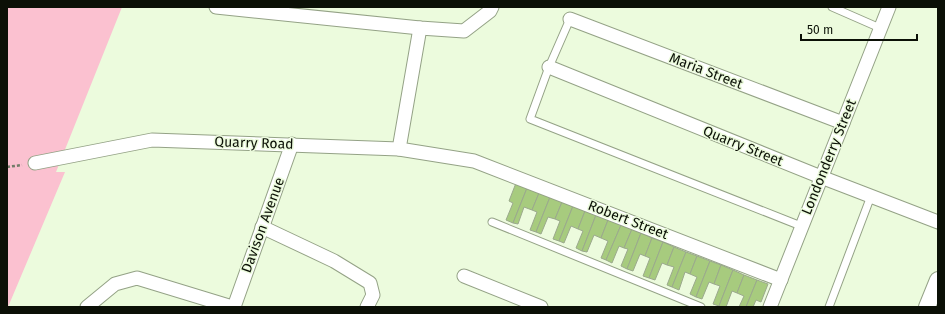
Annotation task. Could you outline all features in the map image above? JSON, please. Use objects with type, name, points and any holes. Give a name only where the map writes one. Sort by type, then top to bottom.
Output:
[{"type":"street","points":[[216,7],[331,13],[420,28],[464,31],[490,11],[492,7]]},
{"type":"street","name":"Londonderry Street","points":[[770,307],[889,7]]},
{"type":"street","name":"Maria Street","points":[[570,19],[843,123]]},
{"type":"street","points":[[399,149],[420,28]]},
{"type":"street","name":"Quarry Street","points":[[549,67],[821,177],[938,222]]},
{"type":"street","name":"Quarry Road","points":[[35,163],[152,140],[399,149],[474,161]]},
{"type":"street","name":"Davison Avenue","points":[[233,307],[292,144]]},
{"type":"street","name":"Robert Street","points":[[474,161],[781,280]]},
{"type":"street","points":[[262,227],[334,261],[370,283],[372,295],[367,307]]},
{"type":"street","points":[[464,276],[542,307]]},
{"type":"street","points":[[87,307],[115,284],[137,278],[233,307]]},
{"type":"street","points":[[927,307],[938,280]]},
{"type":"lane","points":[[832,7],[880,28]]},
{"type":"lane","points":[[570,19],[549,67],[530,119],[801,226]]},
{"type":"lane","points":[[829,307],[871,196]]},
{"type":"lane","points":[[492,222],[701,307]]},
{"type":"shaded area","points":[[7,7],[122,7],[56,172],[65,172],[8,307]]},
{"type":"building","points":[[516,183],[527,188],[513,223],[506,220],[513,203],[509,201]]},
{"type":"building","points":[[527,188],[539,193],[532,210],[524,207],[518,224],[513,223]]},
{"type":"building","points":[[539,193],[550,197],[536,232],[530,230],[537,212],[532,210]]},
{"type":"building","points":[[550,197],[562,202],[555,219],[548,217],[541,234],[536,232]]},
{"type":"building","points":[[562,202],[573,206],[559,241],[553,239],[560,221],[555,219]]},
{"type":"building","points":[[573,206],[585,211],[578,229],[571,226],[564,243],[559,241]]},
{"type":"building","points":[[585,211],[596,215],[582,251],[576,248],[583,231],[578,229]]},
{"type":"building","points":[[596,215],[608,220],[601,238],[594,235],[587,252],[582,251]]},
{"type":"building","points":[[608,220],[621,225],[606,260],[601,258],[608,241],[601,238]]},
{"type":"building","points":[[621,225],[632,229],[624,248],[619,246],[612,263],[606,260]]},
{"type":"building","points":[[632,229],[641,233],[627,269],[621,266],[628,249],[624,248]]},
{"type":"building","points":[[641,233],[652,238],[645,256],[640,254],[633,271],[627,269]]},
{"type":"building","points":[[652,238],[663,242],[649,278],[643,276],[650,258],[645,256]]},
{"type":"building","points":[[663,242],[674,247],[667,265],[662,263],[655,280],[649,278]]},
{"type":"building","points":[[674,247],[686,252],[672,287],[667,285],[674,267],[667,265]]},
{"type":"building","points":[[686,252],[697,256],[690,274],[685,272],[679,290],[672,287]]},
{"type":"building","points":[[697,256],[710,261],[696,297],[690,294],[697,277],[690,274]]},
{"type":"building","points":[[710,261],[721,265],[714,284],[709,282],[702,299],[696,297]]},
{"type":"building","points":[[721,265],[733,270],[719,306],[713,304],[720,286],[714,284]]},
{"type":"building","points":[[733,270],[744,275],[737,293],[732,291],[726,307],[719,306]]},
{"type":"building","points":[[744,275],[757,280],[746,307],[739,307],[744,296],[737,293]]},
{"type":"building","points":[[757,280],[768,284],[761,302],[756,300],[753,307],[746,307]]}]
